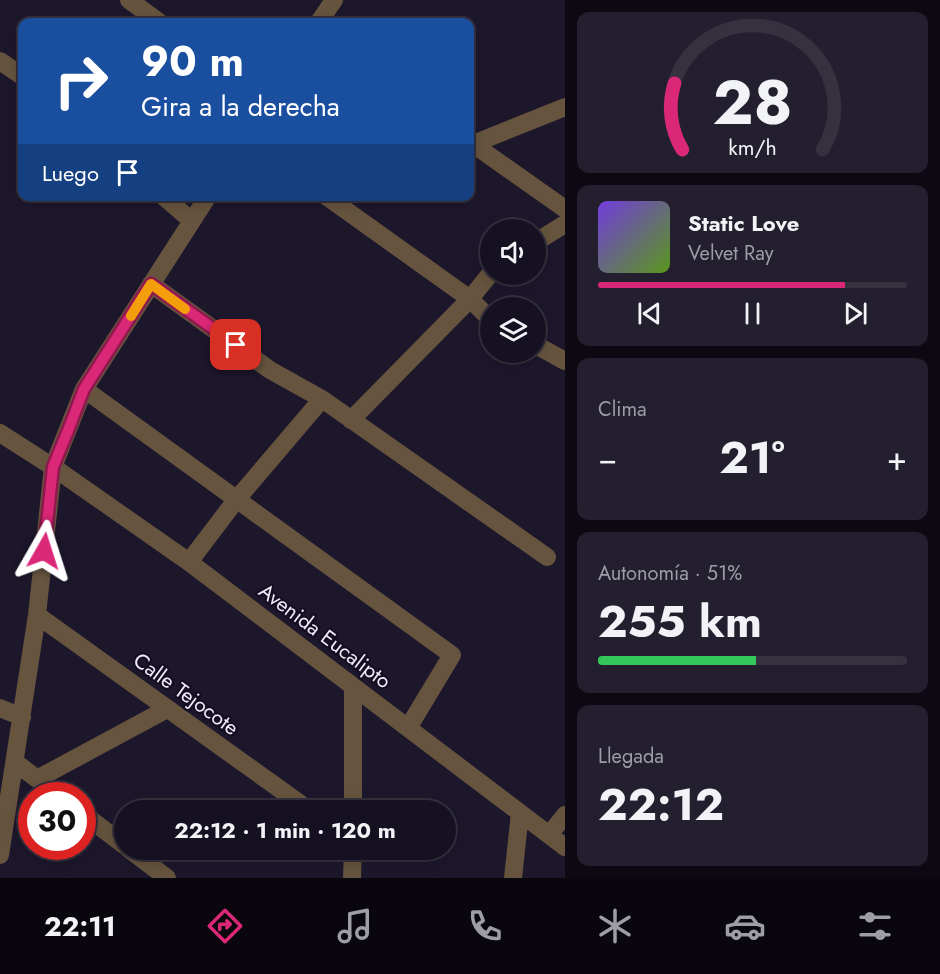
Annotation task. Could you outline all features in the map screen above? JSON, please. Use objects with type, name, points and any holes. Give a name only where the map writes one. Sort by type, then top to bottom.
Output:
[{"type":"street","points":[[322,18],[334,0]]},
{"type":"street","points":[[133,1],[154,18]]},
{"type":"street","points":[[0,61],[18,73]]},
{"type":"street","points":[[474,142],[565,107]]},
{"type":"street","points":[[474,145],[565,209]]},
{"type":"street","points":[[169,201],[192,221]]},
{"type":"street","points":[[0,855],[37,615],[53,467],[84,389],[205,201]]},
{"type":"street","points":[[333,201],[480,308]]},
{"type":"street","points":[[546,236],[565,224]]},
{"type":"street","points":[[151,284],[270,370],[322,399],[547,557]]},
{"type":"street","points":[[351,420],[481,285]]},
{"type":"street","points":[[546,351],[565,361]]},
{"type":"street","points":[[84,389],[452,655],[408,728]]},
{"type":"street","points":[[189,562],[236,500],[322,399]]},
{"type":"street","name":"Avenida Eucalipto","points":[[0,433],[189,562],[565,847]]},
{"type":"street","name":"Calle Tejocote","points":[[37,615],[295,800]]},
{"type":"street","points":[[353,687],[353,800]]},
{"type":"street","points":[[0,708],[22,717]]},
{"type":"street","points":[[38,779],[167,709]]},
{"type":"street","points":[[15,762],[42,782]]},
{"type":"street","points":[[513,878],[520,813]]},
{"type":"street","points":[[549,835],[565,815]]},
{"type":"street","points":[[96,824],[114,837]]},
{"type":"street","points":[[144,860],[168,878]]},
{"type":"street","points":[[352,878],[353,860]]},
{"type":"slow traffic","points":[[131,316],[151,284],[185,309]]},
{"type":"route","points":[[44,551],[53,467],[84,389],[151,284],[236,345]]}]
